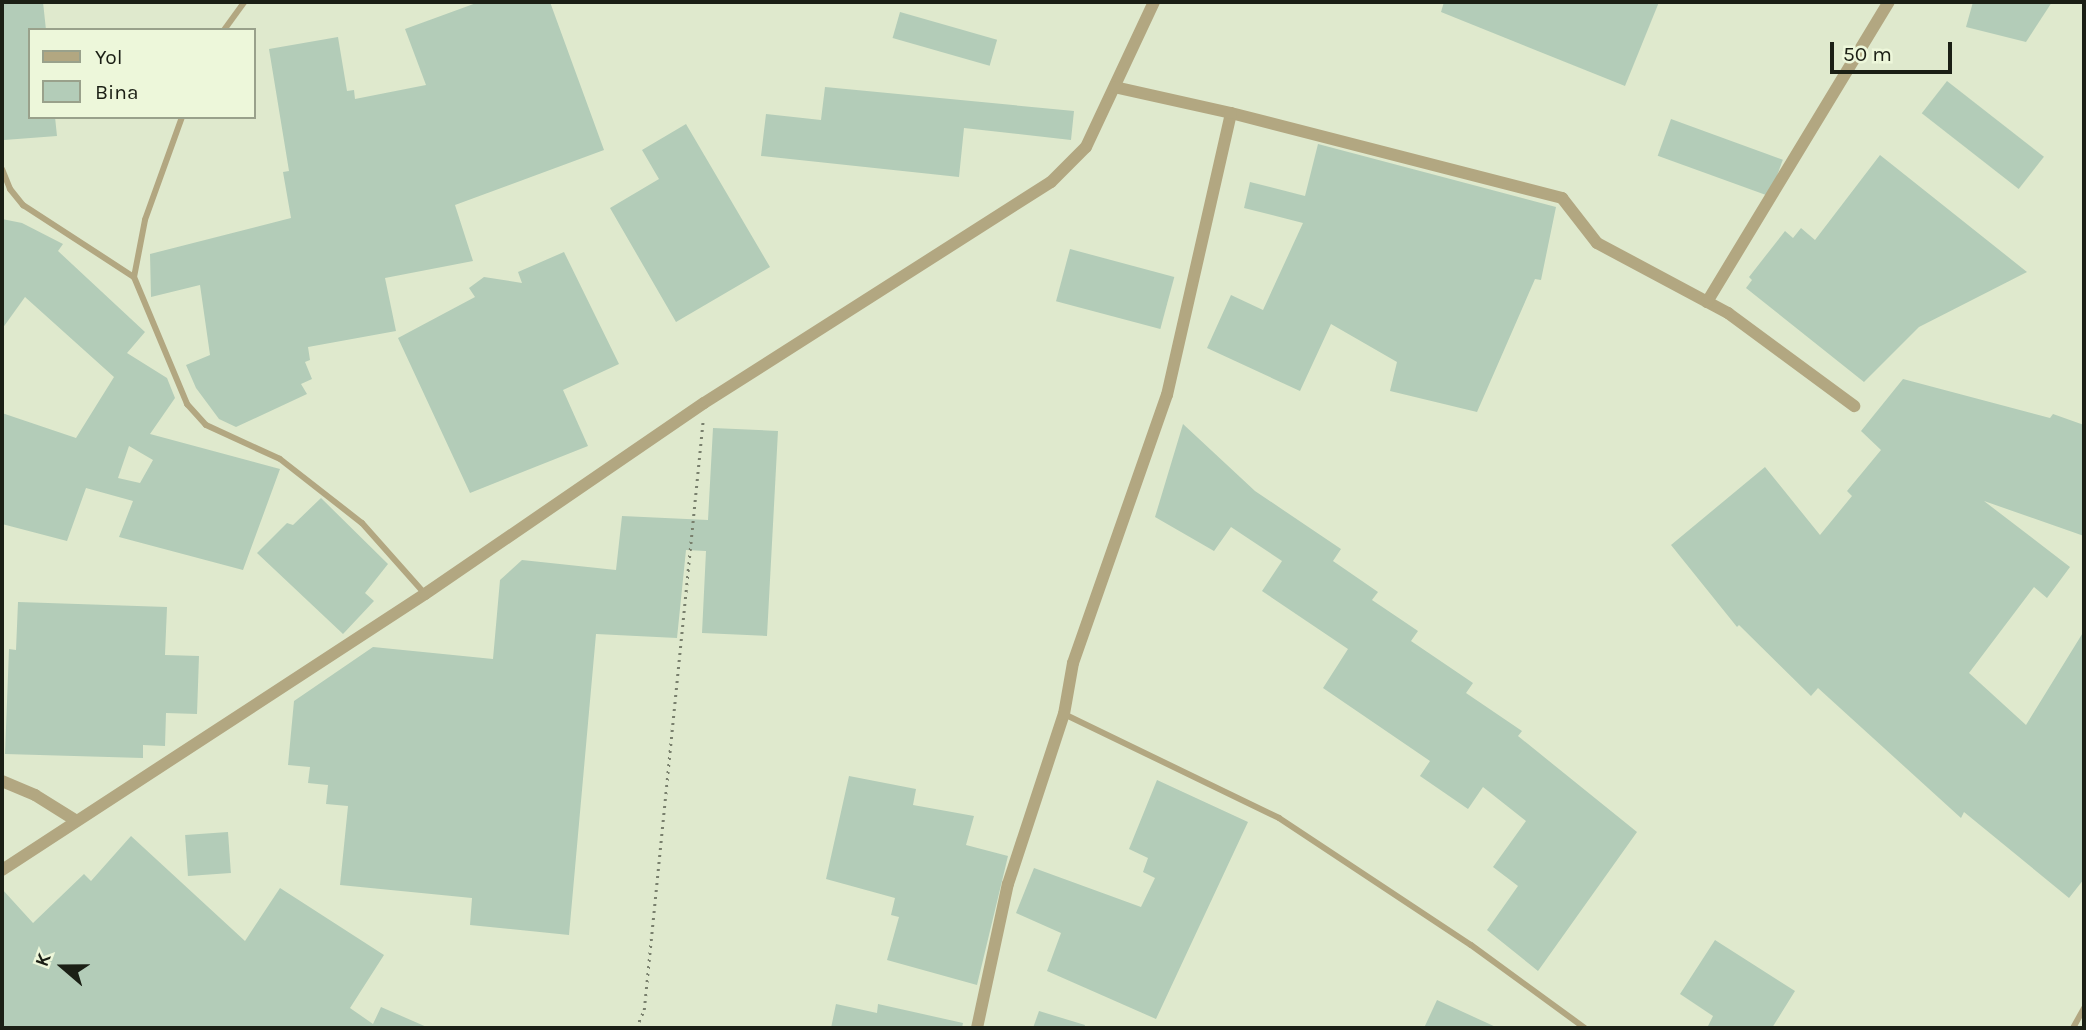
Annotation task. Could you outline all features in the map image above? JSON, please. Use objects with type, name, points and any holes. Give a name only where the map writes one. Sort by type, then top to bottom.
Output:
[{"type":"street","points":[[2,870],[425,594],[704,403],[1051,182],[1086,148],[1154,2]]},
{"type":"street","points":[[1707,302],[1889,2]]},
{"type":"street","points":[[1115,87],[1231,113],[1562,198],[1597,243],[1728,313],[1854,407]]},
{"type":"street","points":[[977,1028],[1008,884],[1064,714],[1073,663],[1167,395],[1231,113]]},
{"type":"street","points":[[2,781],[35,795],[75,820]]},
{"type":"lane","points":[[226,28],[244,2]]},
{"type":"lane","points":[[181,119],[145,220],[134,276],[187,404],[206,425],[280,459],[362,523],[425,594]]},
{"type":"lane","points":[[2,169],[10,189],[23,205],[134,276]]},
{"type":"lane","points":[[1064,714],[1279,818],[1471,945],[1585,1028]]},
{"type":"lane","points":[[2073,1028],[2084,1009]]},
{"type":"path","points":[[636,1028],[644,1010],[704,403]]},
{"type":"building","points":[[2,2],[43,2],[46,28],[28,28],[28,119],[55,119],[57,136],[4,140]]},
{"type":"building","points":[[479,2],[550,2],[604,150],[455,205],[473,261],[385,278],[396,331],[308,347],[310,360],[305,362],[312,379],[301,384],[307,394],[236,427],[219,419],[196,388],[186,365],[210,355],[200,285],[151,297],[150,254],[291,218],[283,172],[289,171],[269,49],[338,37],[347,91],[354,90],[355,99],[426,85],[405,29]]},
{"type":"building","points":[[1444,2],[1659,2],[1625,86],[1441,12]]},
{"type":"building","points":[[1973,2],[2052,2],[2026,42],[1966,27]]},
{"type":"building","points":[[900,12],[997,40],[990,66],[893,38]]},
{"type":"building","points":[[1947,81],[2044,157],[2019,189],[1922,113]]},
{"type":"building","points":[[825,87],[1074,111],[1071,140],[964,128],[959,177],[761,156],[766,114],[821,120]]},
{"type":"building","points":[[1671,119],[1783,160],[1769,196],[1658,156]]},
{"type":"building","points":[[686,124],[770,267],[676,322],[610,208],[659,179],[642,150]]},
{"type":"building","points":[[1318,144],[1556,207],[1541,280],[1535,279],[1477,412],[1390,391],[1397,362],[1331,324],[1300,391],[1207,348],[1231,295],[1263,310],[1303,223],[1244,208],[1250,182],[1305,196]]},
{"type":"building","points":[[1880,155],[2027,272],[1919,327],[1864,382],[1746,288],[1752,280],[1749,277],[1785,231],[1793,238],[1801,228],[1815,240]]},
{"type":"building","points":[[2,219],[22,223],[63,244],[58,251],[145,332],[127,353],[167,378],[175,398],[150,434],[280,469],[243,570],[119,537],[133,501],[86,488],[67,541],[2,524],[2,413],[76,438],[114,377],[25,297],[2,329]],"holes":[[[129,446],[153,460],[140,483],[118,478]]]},
{"type":"building","points":[[1070,249],[1174,277],[1160,329],[1056,301]]},
{"type":"building","points":[[564,252],[619,364],[563,390],[588,446],[470,493],[398,338],[475,297],[469,288],[484,277],[522,283],[518,272]]},
{"type":"building","points":[[1903,379],[2050,418],[2053,414],[2084,425],[2084,536],[1984,501],[2070,567],[2047,598],[2034,587],[1969,673],[2026,725],[2084,631],[2084,879],[2069,898],[1964,812],[1961,818],[1818,688],[1811,696],[1739,625],[1737,627],[1671,545],[1765,467],[1820,535],[1852,496],[1847,491],[1881,450],[1861,431]]},
{"type":"building","points":[[1183,424],[1255,491],[1341,549],[1333,561],[1378,592],[1372,600],[1418,631],[1411,641],[1473,683],[1466,693],[1522,731],[1518,736],[1637,832],[1538,971],[1487,930],[1518,886],[1493,867],[1526,821],[1483,787],[1468,809],[1420,776],[1430,761],[1323,688],[1348,649],[1262,591],[1282,561],[1231,527],[1214,551],[1155,517]]},
{"type":"building","points":[[713,428],[778,431],[767,636],[702,633],[706,551],[686,550],[677,638],[596,634],[569,935],[470,925],[472,898],[340,885],[348,806],[326,804],[328,785],[308,783],[310,767],[288,765],[294,701],[373,647],[493,659],[500,580],[522,560],[616,570],[622,516],[708,520]]},
{"type":"building","points":[[321,498],[388,564],[365,593],[374,601],[343,634],[257,553],[287,523],[293,525]]},
{"type":"building","points":[[18,602],[167,607],[165,655],[199,656],[197,714],[166,713],[165,746],[143,745],[143,758],[5,754],[9,649],[16,650]]},
{"type":"building","points":[[849,776],[916,789],[913,805],[974,816],[966,845],[1008,856],[977,985],[887,960],[899,917],[891,915],[895,898],[826,879]]},
{"type":"building","points":[[1157,780],[1248,822],[1156,1019],[1047,971],[1061,933],[1016,913],[1034,868],[1141,907],[1155,878],[1143,872],[1148,858],[1129,849]]},
{"type":"building","points":[[228,832],[231,873],[188,876],[185,835]]},
{"type":"building","points":[[131,836],[245,941],[280,888],[384,955],[350,1008],[373,1024],[381,1007],[429,1028],[2,1028],[2,889],[33,923],[84,874],[91,881]]},
{"type":"building","points":[[1715,940],[1795,991],[1772,1028],[1707,1028],[1713,1016],[1680,994]]},
{"type":"building","points":[[1437,1000],[1498,1028],[1424,1028]]},
{"type":"building","points":[[836,1004],[877,1013],[878,1004],[963,1023],[962,1028],[831,1028]]},
{"type":"building","points":[[1039,1011],[1085,1025],[1084,1028],[1033,1028]]}]
